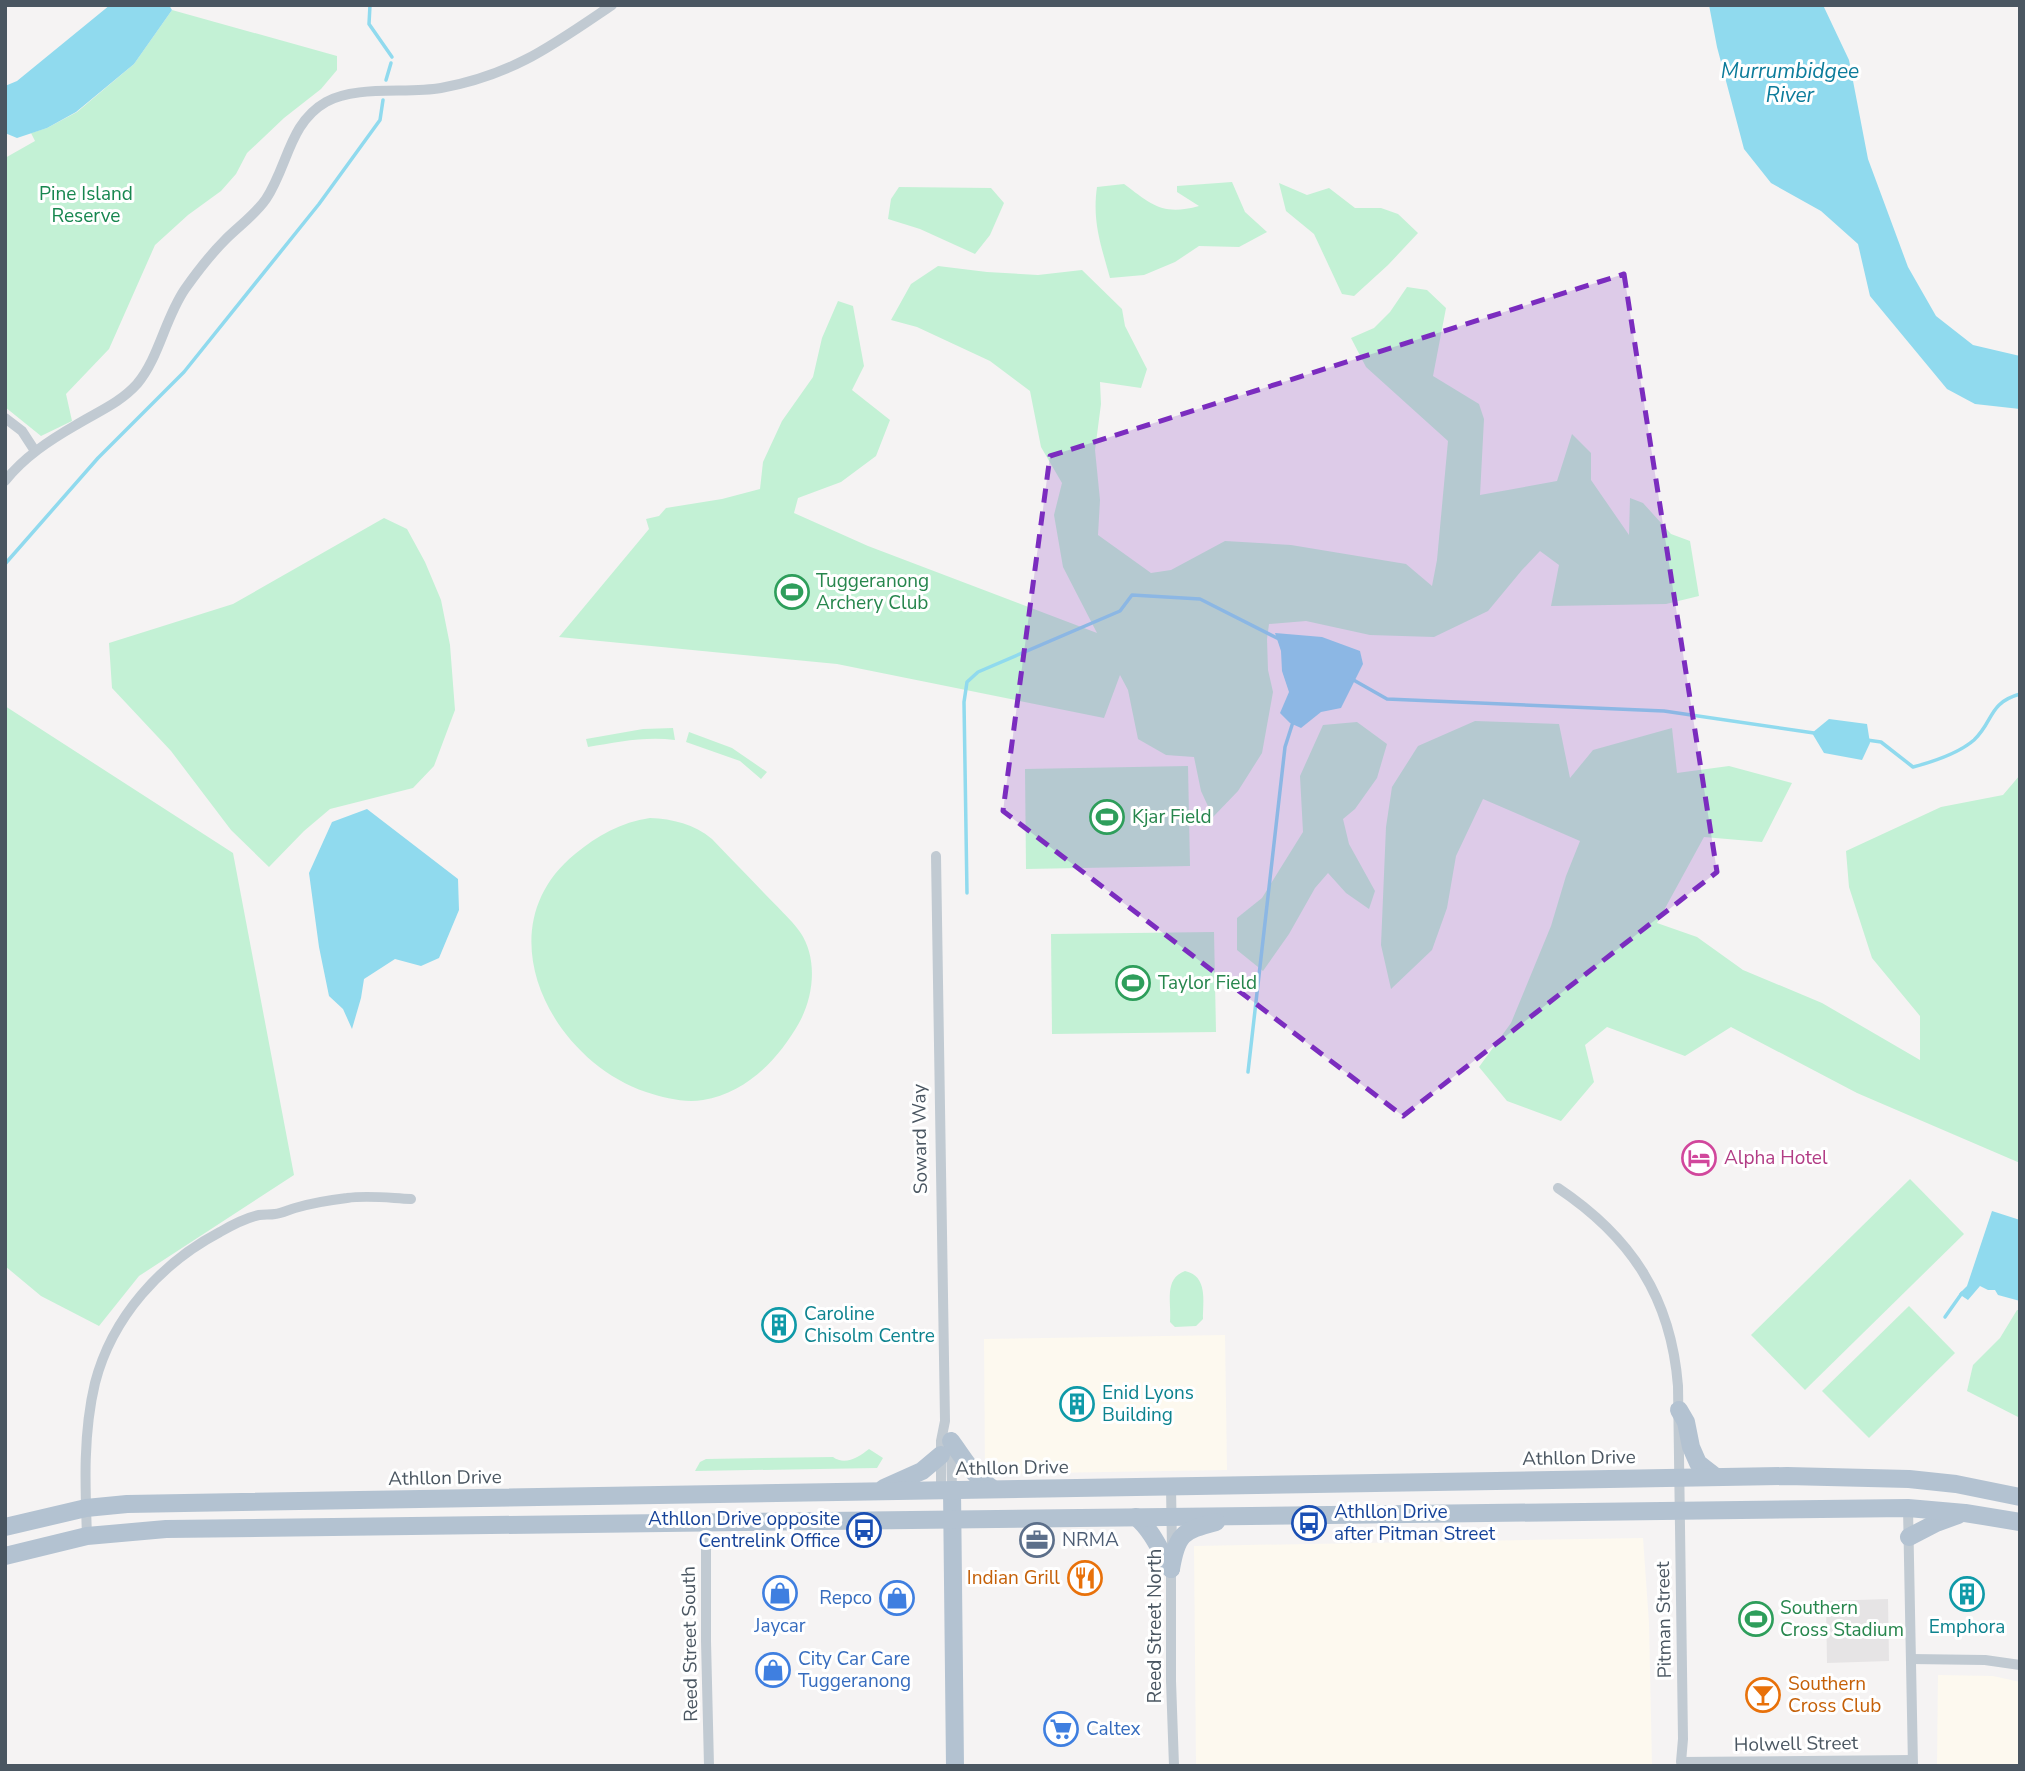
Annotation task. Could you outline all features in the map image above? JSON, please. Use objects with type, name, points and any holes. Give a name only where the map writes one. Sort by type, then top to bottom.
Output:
[{"type":"main road","points":[[1679,1409],[1686,1422],[1690,1447],[1698,1463],[1716,1477]]},
{"type":"main road","points":[[878,1491],[922,1471],[946,1448],[965,1460],[972,1472],[993,1489]]},
{"type":"main road","name":"Athllon Drive","points":[[5,1527],[86,1508],[127,1504],[1716,1477],[1909,1479],[2020,1497]]},
{"type":"main road","points":[[1825,1477],[1860,1485],[1885,1486],[1904,1498],[1908,1508]]},
{"type":"main road","points":[[1908,1508],[1913,1497],[1924,1488],[1956,1485]]},
{"type":"main road","name":"Soward Way","points":[[945,1766],[947,1490]]},
{"type":"main road","points":[[706,1522],[707,1509],[717,1499],[749,1493]]},
{"type":"main road","points":[[631,1496],[690,1503],[700,1509],[706,1522]]},
{"type":"main road","points":[[5,1556],[87,1536],[166,1529],[1908,1508],[1965,1513],[2020,1522]]},
{"type":"main road","points":[[1909,1537],[1936,1523],[1965,1513]]},
{"type":"main road","points":[[1171,1569],[1178,1540],[1187,1532],[1236,1516]]},
{"type":"main road","points":[[1136,1517],[1143,1522],[1171,1569]]},
{"type":"main road","name":"Soward Way","points":[[947,1520],[956,1766]]},
{"type":"street","points":[[5,481],[35,451],[114,404],[138,383],[183,292],[214,251],[248,220],[266,199],[296,132],[312,111],[335,97],[353,93],[440,88],[508,69],[552,46],[612,5]]},
{"type":"street","points":[[5,418],[22,430],[35,451]]},
{"type":"street","name":"Soward Way","points":[[936,856],[947,1490]]},
{"type":"street","name":"Pitman Street","points":[[1559,1188],[1591,1211],[1612,1231],[1642,1269],[1657,1299],[1676,1362],[1684,1739],[1681,1762]]},
{"type":"street","points":[[87,1536],[85,1458],[89,1417],[98,1375],[109,1346],[142,1293],[169,1265],[200,1242],[259,1215],[274,1215],[294,1208],[347,1198],[411,1199]]},
{"type":"street","name":"Soward Way","points":[[945,1421],[941,1441],[946,1448],[947,1490]]},
{"type":"street","name":"Reed Street North","points":[[1171,1486],[1174,1766]]},
{"type":"street","points":[[1908,1508],[1912,1763]]},
{"type":"street","name":"Reed Street South","points":[[706,1522],[709,1766]]},
{"type":"street","points":[[1911,1659],[1985,1660],[2020,1665]]},
{"type":"street","name":"Holwell Street","points":[[1681,1762],[1912,1763]]},
{"type":"highlighted area","points":[[1624,274],[1717,872],[1403,1116],[1003,811],[1050,456]]},
{"type":"shaded area","points":[[1225,1335],[1227,1470],[985,1474],[984,1339]]},
{"type":"shaded area","points":[[1643,1538],[1649,1623],[1652,1766],[1196,1766],[1194,1546]]},
{"type":"shaded area","points":[[1888,1599],[1889,1661],[1827,1663],[1826,1601]]},
{"type":"shaded area","points":[[1938,1675],[1993,1676],[2020,1682],[2020,1766],[1937,1766]]},
{"type":"green space","name":"Pine Island Reserve","points":[[172,10],[337,56],[337,70],[321,89],[284,118],[247,153],[236,174],[221,191],[188,215],[155,245],[109,349],[66,394],[72,421],[41,436],[5,407],[5,158],[35,141],[31,133],[77,112],[134,64]]},
{"type":"green space","points":[[1232,182],[1245,212],[1267,232],[1239,247],[1199,246],[1175,262],[1144,275],[1110,278],[1097,222],[1097,187],[1124,184],[1158,207],[1176,210],[1199,206],[1177,192],[1177,186]]},
{"type":"green space","points":[[1279,183],[1307,195],[1329,188],[1355,208],[1381,208],[1398,214],[1418,233],[1354,296],[1342,294],[1314,234],[1286,211]]},
{"type":"green space","points":[[899,187],[991,188],[1004,203],[990,235],[975,254],[920,229],[888,219],[891,199]]},
{"type":"green space","points":[[938,266],[1038,275],[1082,270],[1122,309],[1125,326],[1147,369],[1141,388],[1100,382],[1101,404],[1095,450],[1100,500],[1098,535],[1151,573],[1171,570],[1225,541],[1291,545],[1406,564],[1432,586],[1437,560],[1448,441],[1366,367],[1351,338],[1374,328],[1390,312],[1407,287],[1427,290],[1446,308],[1433,376],[1479,404],[1484,419],[1480,495],[1557,481],[1572,434],[1591,453],[1591,480],[1629,535],[1630,498],[1643,503],[1671,534],[1690,541],[1699,596],[1666,604],[1551,606],[1559,565],[1540,551],[1488,611],[1434,637],[1370,635],[1306,621],[1269,624],[1268,670],[1273,692],[1262,753],[1238,791],[1213,817],[1201,791],[1194,757],[1166,755],[1138,739],[1128,690],[1120,675],[1104,718],[837,664],[559,637],[649,529],[646,519],[659,516],[666,508],[722,499],[760,489],[763,462],[782,421],[813,377],[822,338],[838,301],[853,306],[864,366],[852,390],[890,420],[876,456],[841,482],[798,498],[794,513],[868,546],[1097,633],[1063,567],[1054,515],[1062,483],[1041,447],[1030,391],[990,361],[917,327],[891,320],[911,284]]},
{"type":"green space","points":[[384,518],[407,529],[441,600],[450,645],[455,710],[434,766],[413,788],[330,809],[269,867],[231,830],[171,751],[112,688],[109,643],[233,604]]},
{"type":"green space","points":[[5,706],[233,853],[294,1175],[139,1276],[99,1326],[41,1296],[5,1266]]},
{"type":"green space","points":[[1475,721],[1559,724],[1570,778],[1593,750],[1672,728],[1677,773],[1729,766],[1792,783],[1762,842],[1704,837],[1657,923],[1697,937],[1743,970],[1822,1003],[1920,1060],[1920,1016],[1872,958],[1849,887],[1846,851],[1941,807],[2003,795],[2020,775],[2020,1163],[1857,1093],[1731,1027],[1685,1056],[1607,1027],[1585,1045],[1594,1082],[1561,1121],[1507,1101],[1479,1067],[1511,1023],[1551,926],[1580,841],[1483,799],[1456,856],[1447,908],[1432,950],[1391,989],[1381,945],[1386,827],[1392,787],[1418,746]]},
{"type":"green space","points":[[1357,722],[1387,744],[1377,778],[1355,809],[1343,819],[1349,844],[1375,891],[1369,909],[1346,893],[1328,873],[1315,888],[1289,934],[1263,971],[1237,950],[1237,918],[1262,898],[1303,832],[1300,776],[1323,725]]},
{"type":"green space","points":[[673,728],[675,740],[642,739],[588,747],[586,739],[643,729]]},
{"type":"green space","points":[[689,732],[732,748],[767,772],[761,779],[740,761],[686,742]]},
{"type":"green space","name":"Kjar Field","points":[[1188,766],[1190,866],[1026,869],[1025,769]]},
{"type":"green space","points":[[650,818],[683,823],[712,839],[792,922],[810,953],[811,989],[804,1012],[791,1037],[771,1062],[747,1082],[719,1096],[703,1100],[674,1099],[646,1092],[612,1076],[582,1052],[558,1022],[540,989],[532,954],[534,918],[548,884],[575,854],[592,841],[619,826]]},
{"type":"green space","name":"Taylor Field","points":[[1214,932],[1216,1032],[1052,1034],[1051,934]]},
{"type":"green space","points":[[1910,1179],[1964,1234],[1805,1390],[1751,1335]]},
{"type":"green space","points":[[1185,1271],[1198,1278],[1201,1284],[1203,1319],[1196,1326],[1175,1327],[1170,1322],[1171,1286],[1178,1275]]},
{"type":"green space","points":[[1909,1306],[1955,1353],[1869,1438],[1822,1391]]},
{"type":"green space","points":[[2017,1310],[2020,1310],[2020,1418],[1967,1391],[1973,1365],[2000,1338]]},
{"type":"green space","points":[[869,1449],[883,1458],[877,1468],[695,1471],[700,1462],[706,1459],[833,1457],[847,1461]]},
{"type":"water","points":[[110,5],[169,5],[172,10],[134,64],[76,112],[47,128],[17,138],[5,133],[5,86],[17,81]]},
{"type":"water","name":"Murrumbidgee River","points":[[1709,5],[1823,5],[1849,60],[1868,159],[1908,267],[1936,316],[1973,345],[2020,356],[2020,409],[1975,404],[1947,389],[1870,296],[1858,244],[1821,211],[1771,183],[1744,149],[1717,47]]},
{"type":"water","points":[[1275,633],[1322,637],[1360,651],[1363,664],[1341,708],[1321,712],[1301,728],[1290,723],[1280,713],[1289,692]]},
{"type":"water","points":[[1829,719],[1867,724],[1870,743],[1862,760],[1824,753],[1812,733]]},
{"type":"water","points":[[367,809],[458,879],[459,910],[439,958],[421,966],[395,959],[364,979],[352,1029],[343,1009],[329,996],[309,873],[332,822]]},
{"type":"water","points":[[1992,1211],[2020,1220],[2020,1301],[1998,1295],[1995,1290],[1980,1286],[1968,1300],[1959,1294],[1967,1286]]},
{"type":"waterway","points":[[370,5],[369,24],[392,57]]},
{"type":"waterway","points":[[386,80],[391,63]]},
{"type":"waterway","points":[[5,564],[98,458],[184,372],[319,204],[380,120],[383,100]]},
{"type":"waterway","points":[[967,893],[964,702],[967,682],[978,672],[1120,611],[1132,595],[1200,599],[1279,639]]},
{"type":"waterway","points":[[1350,678],[1387,699],[1664,711],[1814,733]]},
{"type":"waterway","points":[[1867,740],[1881,742],[1913,767],[1920,765],[1968,745],[2002,702],[2020,694]]},
{"type":"waterway","points":[[1248,1072],[1285,747],[1293,722]]},
{"type":"waterway","points":[[1945,1317],[1962,1293]]},
{"type":"place","name":"Tuggeranong Archery Club","points":[[792,592]]},
{"type":"place","name":"Kjar Field","points":[[1107,817]]},
{"type":"place","name":"Taylor Field","points":[[1133,983]]},
{"type":"place","name":"Alpha Hotel","points":[[1699,1158]]},
{"type":"place","name":"Caroline Chisolm Centre","points":[[779,1325]]},
{"type":"place","name":"Enid Lyons Building","points":[[1077,1404]]},
{"type":"place","name":"Athllon Drive after Pitman Street","points":[[1309,1523]]},
{"type":"place","name":"Athllon Drive opposite Centrelink Office","points":[[864,1530]]},
{"type":"place","name":"NRMA","points":[[1037,1540]]},
{"type":"place","name":"Indian Grill","points":[[1085,1578]]},
{"type":"place","name":"Jaycar","points":[[780,1593]]},
{"type":"place","name":"Emphora","points":[[1967,1594]]},
{"type":"place","name":"Repco","points":[[897,1598]]},
{"type":"place","name":"Southern Cross Stadium","points":[[1756,1619]]},
{"type":"place","name":"City Car Care Tuggeranong","points":[[773,1670]]},
{"type":"place","name":"Southern Cross Club","points":[[1763,1695]]},
{"type":"place","name":"Caltex","points":[[1061,1729]]}]
